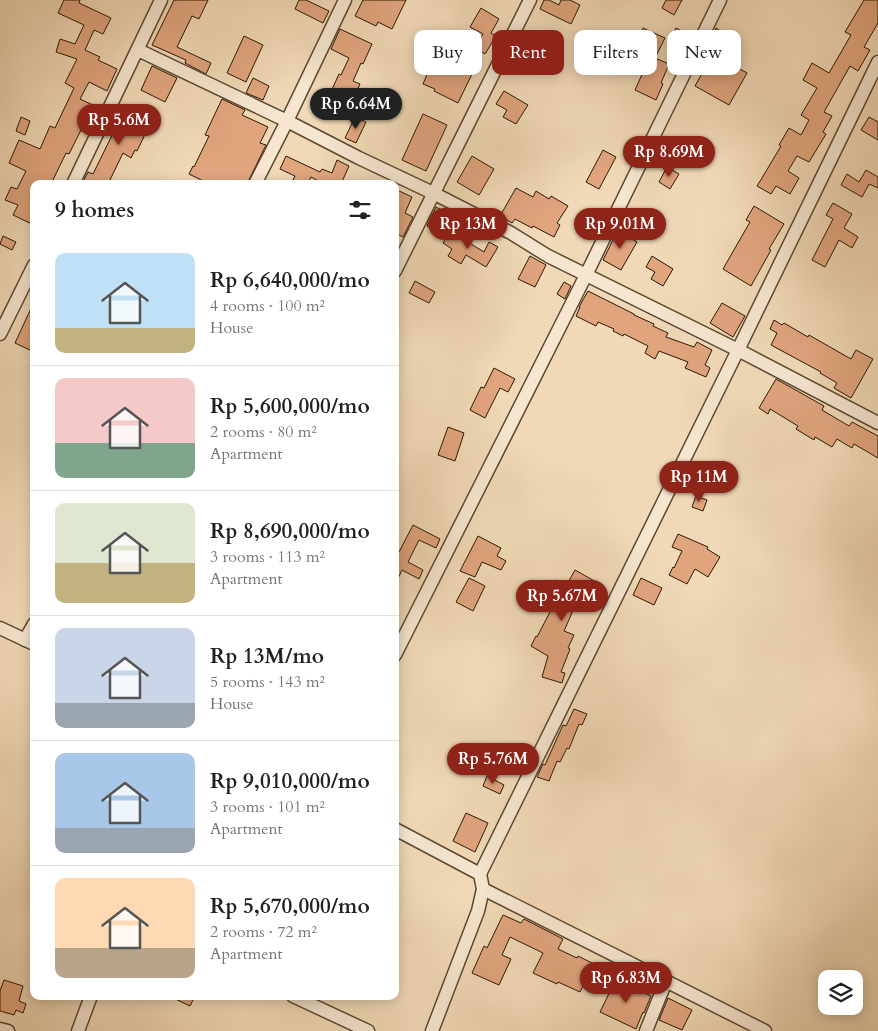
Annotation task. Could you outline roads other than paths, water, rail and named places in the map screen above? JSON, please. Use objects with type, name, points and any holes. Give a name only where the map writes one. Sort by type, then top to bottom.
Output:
[{"type":"street","points":[[75,180],[161,0]]},
{"type":"street","points":[[257,180],[345,0]]},
{"type":"street","points":[[399,264],[530,0]]},
{"type":"street","points":[[399,647],[586,275],[720,0]]},
{"type":"street","points":[[138,50],[287,121],[393,175],[434,193],[511,233],[548,256],[738,350],[878,423]]},
{"type":"street","points":[[480,874],[878,62]]},
{"type":"street","points":[[0,334],[30,273]]},
{"type":"street","points":[[0,628],[30,642]]},
{"type":"street","points":[[399,831],[480,874],[482,877],[483,889],[478,911],[432,1031]]},
{"type":"street","points":[[483,889],[765,1031]]},
{"type":"street","points":[[646,1031],[666,981]]},
{"type":"street","points":[[78,1031],[90,1000]]},
{"type":"street","points":[[302,1000],[368,1031]]},
{"type":"street","points":[[0,1029],[8,1031]]}]
